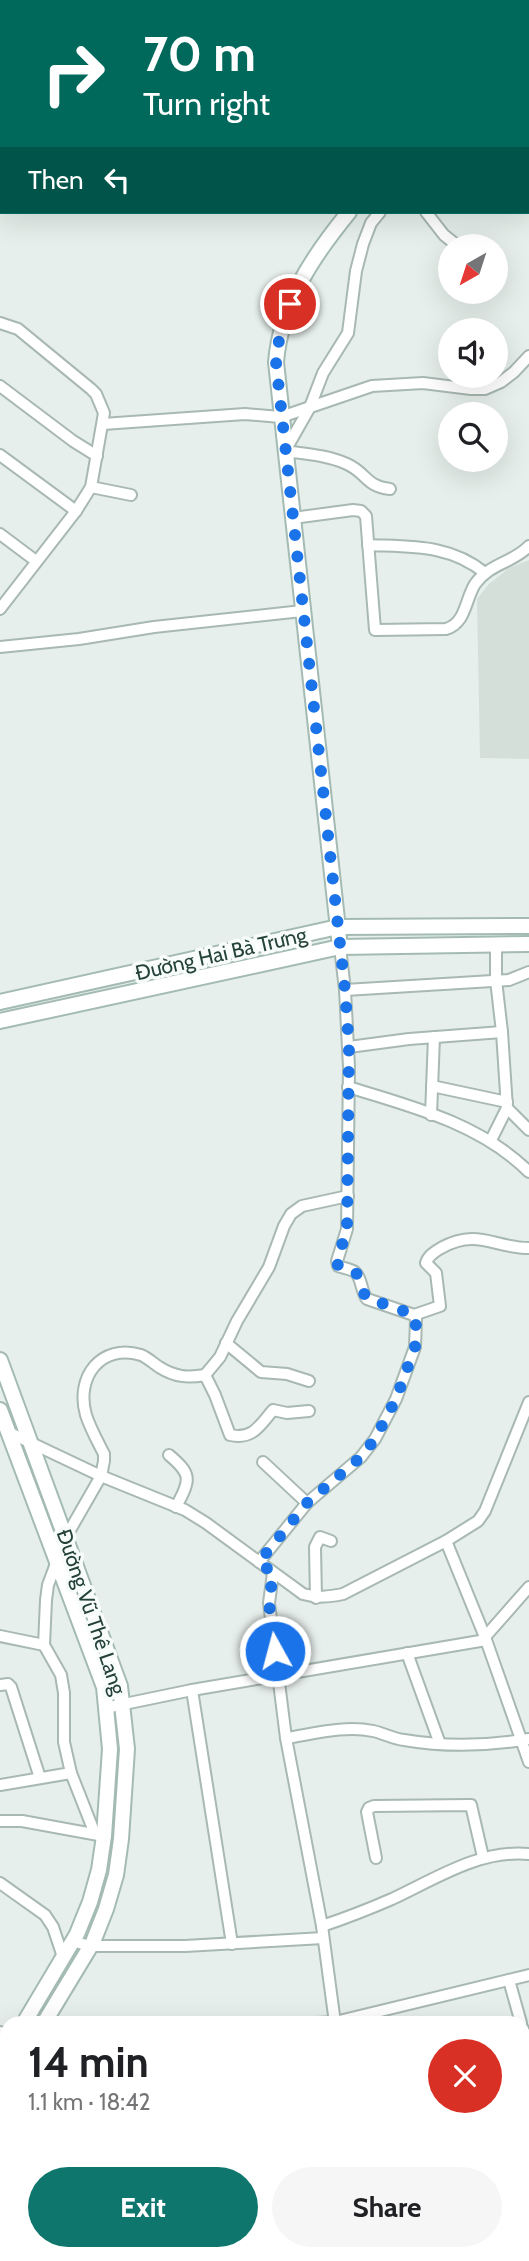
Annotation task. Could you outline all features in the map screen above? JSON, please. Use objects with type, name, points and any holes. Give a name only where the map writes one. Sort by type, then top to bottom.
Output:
[{"type":"street","points":[[348,214],[309,266],[295,290],[284,318],[276,362],[349,1047],[347,1229],[337,1261],[338,1266],[358,1275],[364,1296],[414,1315],[440,1306],[436,1273],[426,1263],[430,1255],[458,1241],[477,1238],[529,1248]]},
{"type":"street","points":[[285,451],[310,407],[323,373],[348,332],[356,271],[363,244],[379,214]]},
{"type":"street","points":[[428,214],[442,234]]},
{"type":"street","points":[[0,323],[18,329],[96,394],[104,413],[91,487],[76,511],[0,607]]},
{"type":"street","points":[[103,424],[245,414],[281,417],[372,386],[423,383],[471,389],[485,388],[514,373],[529,356]]},
{"type":"street","points":[[0,386],[97,456]]},
{"type":"street","points":[[285,451],[320,455],[348,464],[372,485],[390,489]]},
{"type":"street","points":[[0,455],[76,511]]},
{"type":"street","points":[[91,487],[131,495]]},
{"type":"street","points":[[293,518],[352,510],[361,511],[366,516],[375,630],[454,627],[460,620],[474,586],[485,573],[518,556],[529,547]]},
{"type":"street","points":[[0,534],[36,561]]},
{"type":"street","points":[[368,545],[434,549],[451,553],[472,562],[485,573]]},
{"type":"street","points":[[0,647],[302,611]]},
{"type":"street","name":"Đường Hai Bà Trưng","points":[[0,1002],[338,927],[529,926]]},
{"type":"street","points":[[491,1140],[507,1105],[496,980],[496,944]]},
{"type":"street","name":"Đường Hai Bà Trưng","points":[[0,1021],[340,947],[529,944]]},
{"type":"street","points":[[345,990],[516,978],[529,971]]},
{"type":"street","points":[[349,1047],[502,1032]]},
{"type":"street","points":[[431,1115],[434,1037]]},
{"type":"street","points":[[432,1086],[507,1105],[529,1130]]},
{"type":"street","points":[[348,1087],[462,1126],[491,1140],[529,1172]]},
{"type":"street","points":[[99,1835],[71,1773],[64,1742],[64,1693],[61,1675],[44,1645],[48,1585],[66,1537],[101,1476],[104,1461],[104,1454],[86,1414],[84,1394],[89,1371],[104,1357],[125,1352],[144,1356],[171,1375],[187,1378],[205,1375],[220,1357],[242,1311],[269,1267],[291,1214],[302,1206],[348,1196]]},
{"type":"street","points":[[259,1562],[307,1503],[361,1457],[375,1439],[396,1399],[415,1347],[414,1315]]},
{"type":"street","points":[[226,1343],[261,1372],[287,1374],[309,1381]]},
{"type":"street","name":"Đường Vũ Thê Lang","points":[[0,1360],[120,1686],[127,1749],[121,1839],[110,1897],[90,1946],[48,2016]]},
{"type":"street","points":[[205,1375],[230,1435],[256,1432],[273,1410],[287,1413],[309,1410]]},
{"type":"street","points":[[4,1430],[206,1522],[303,1594],[316,1598],[343,1594],[446,1541],[478,1521],[485,1511],[529,1402]]},
{"type":"street","name":"Đường Vũ Thê Lang","points":[[0,1410],[4,1430],[104,1687],[110,1749],[99,1835],[99,1870],[90,1902],[72,1941],[28,2016]]},
{"type":"street","points":[[169,1455],[183,1466],[188,1475],[187,1486],[176,1507]]},
{"type":"street","points":[[263,1462],[307,1503]]},
{"type":"street","points":[[316,1598],[315,1546],[320,1537],[331,1541]]},
{"type":"street","points":[[446,1541],[525,1740],[529,1762]]},
{"type":"street","points":[[273,1573],[269,1603],[286,1738],[322,1926],[334,2016]]},
{"type":"street","points":[[105,1708],[192,1690],[486,1639],[529,1587]]},
{"type":"street","points":[[0,1636],[44,1645]]},
{"type":"street","points":[[407,1653],[440,1744]]},
{"type":"street","points":[[0,1685],[8,1684],[11,1687],[40,1778]]},
{"type":"street","points":[[192,1690],[232,1944]]},
{"type":"street","points":[[286,1738],[344,1730],[373,1731],[399,1740],[440,1744],[525,1740]]},
{"type":"street","points":[[0,1785],[71,1773]]},
{"type":"street","points":[[376,1858],[367,1812],[369,1808],[471,1805],[482,1857]]},
{"type":"street","points":[[0,1821],[22,1821],[99,1835]]},
{"type":"street","points":[[322,1926],[378,1905],[482,1857],[529,1854]]},
{"type":"street","points":[[0,1883],[45,1915],[53,1927],[63,1957]]},
{"type":"street","points":[[72,1941],[90,1946],[232,1944],[323,1938]]},
{"type":"street","points":[[360,2016],[529,1975]]},
{"type":"street","points":[[509,1980],[520,2016]]},
{"type":"shaded area","points":[[529,560],[529,759],[480,758],[477,599],[489,584],[509,568]]},
{"type":"route","points":[[275,1651],[269,1603],[273,1573],[259,1562],[307,1503],[361,1457],[375,1439],[396,1399],[415,1347],[416,1319],[414,1315],[364,1296],[358,1275],[338,1266],[337,1261],[347,1229],[349,1047],[276,362],[280,333],[290,304]]}]
